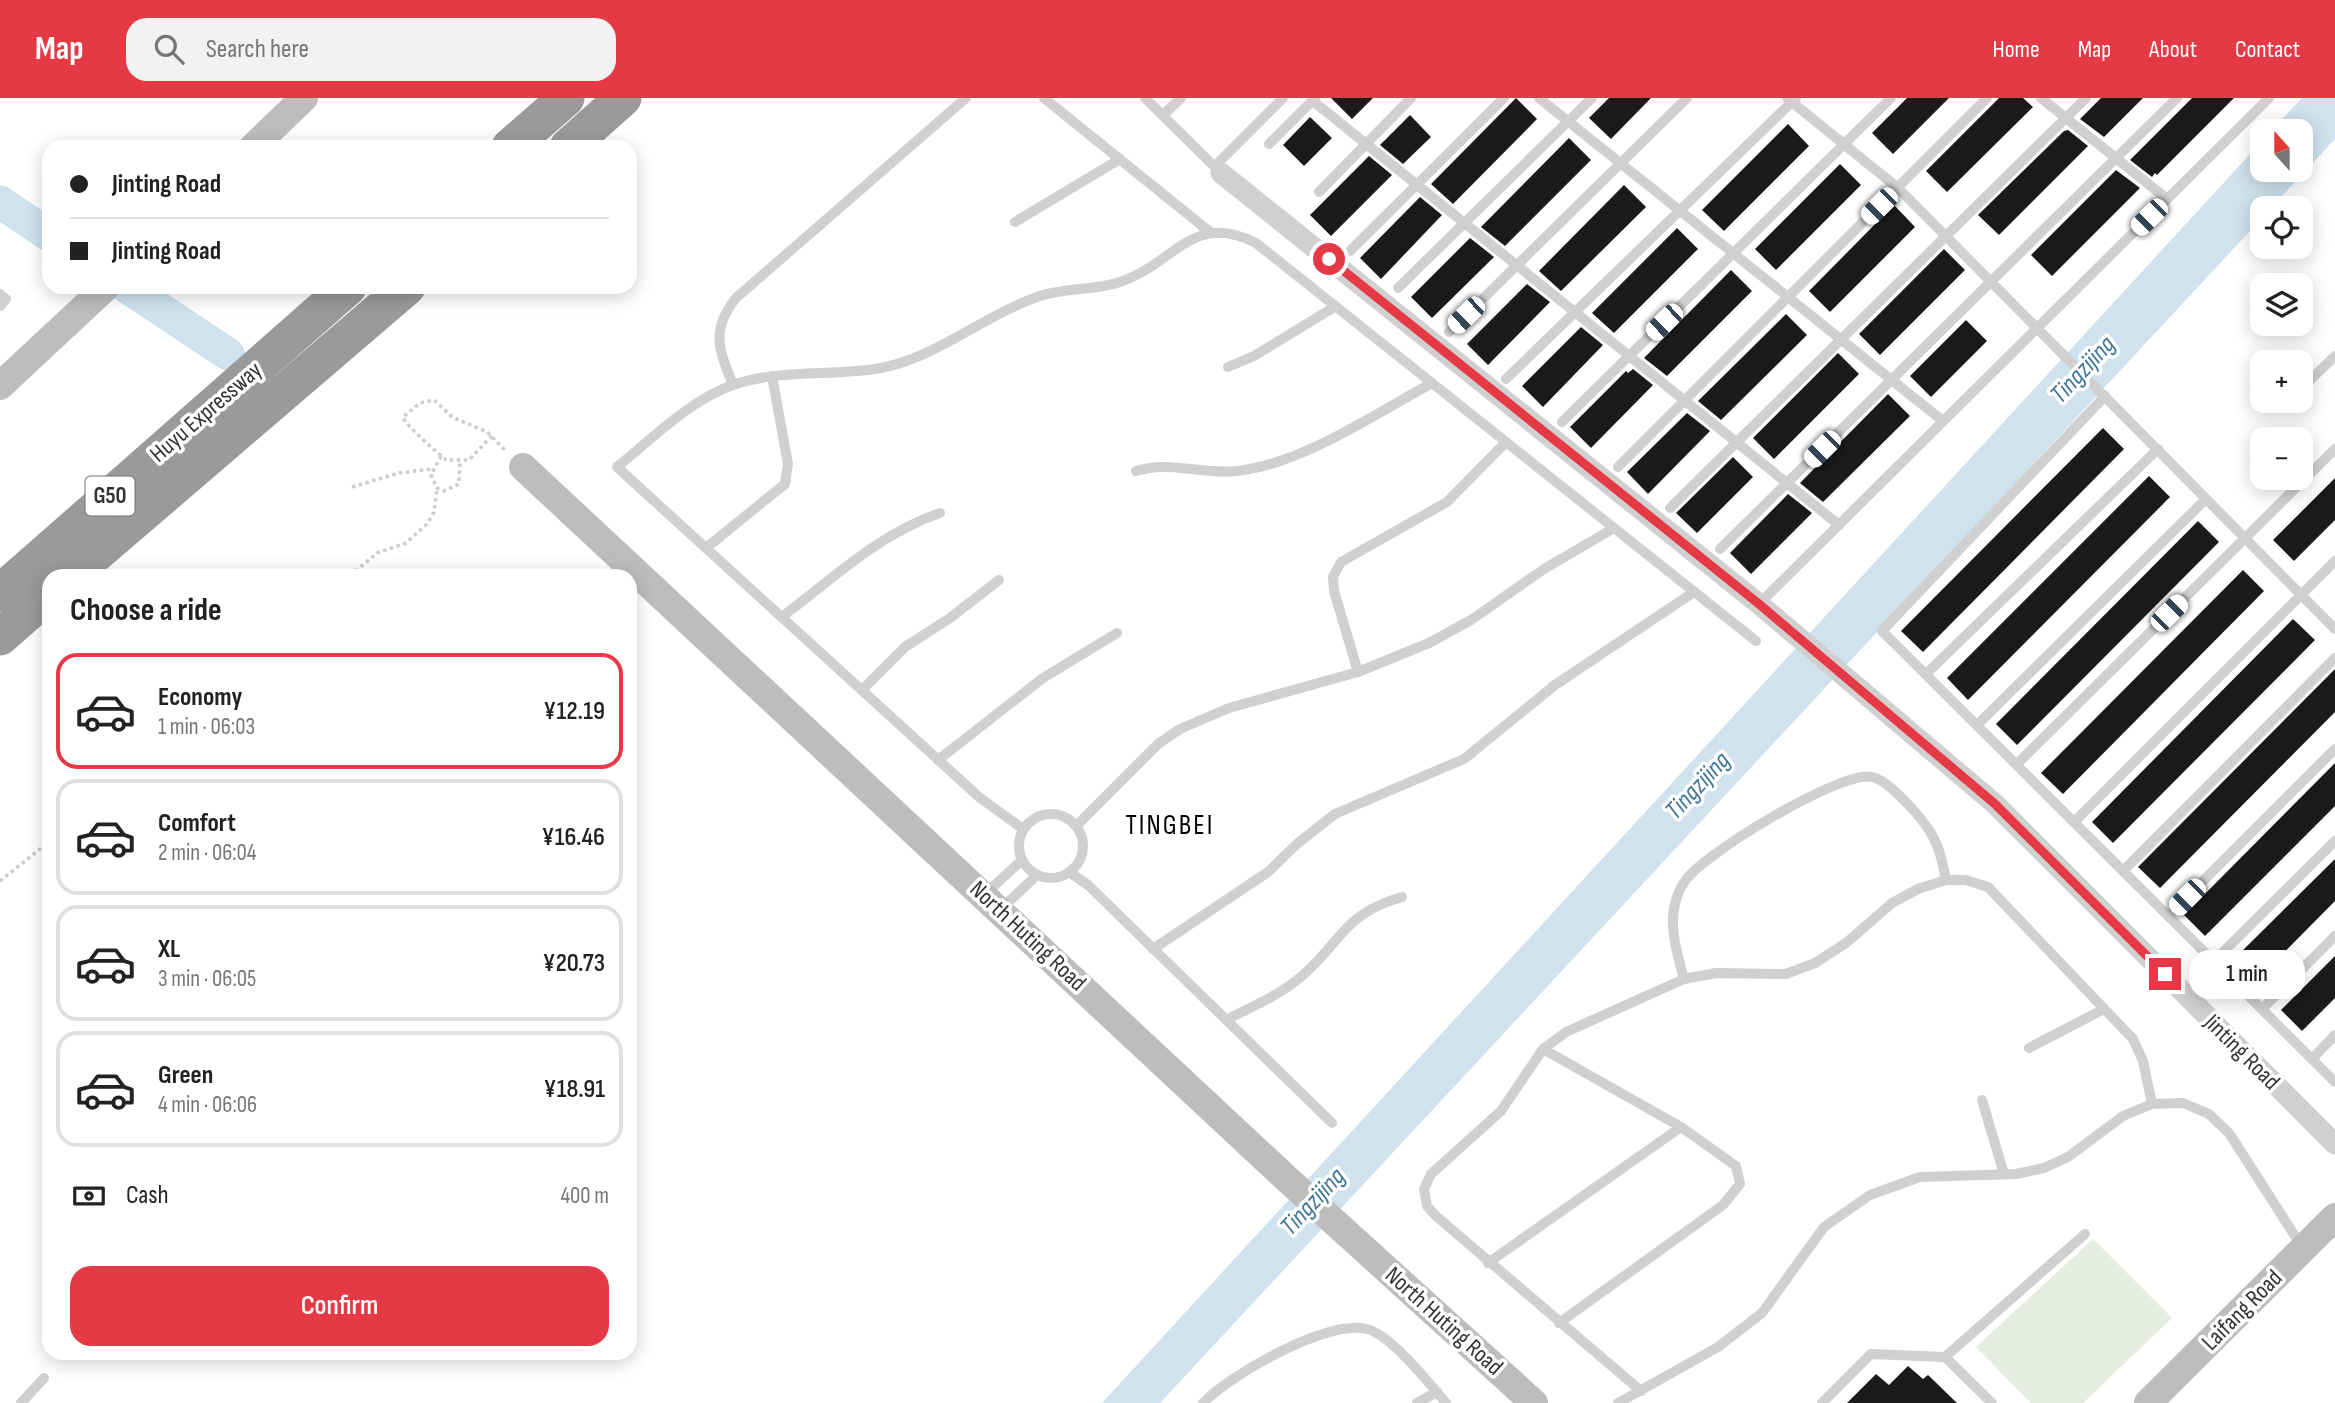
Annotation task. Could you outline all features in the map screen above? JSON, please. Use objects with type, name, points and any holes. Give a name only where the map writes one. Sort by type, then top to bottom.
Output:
[{"type":"highway","points":[[518,140],[566,98]]},
{"type":"highway","points":[[576,140],[623,98]]},
{"type":"highway","name":"Huyu Expressway","points":[[0,593],[340,294]]},
{"type":"highway","name":"Huyu Expressway","points":[[78,569],[399,294]]},
{"type":"highway","points":[[87,569],[251,423]]},
{"type":"highway","points":[[0,637],[42,600]]},
{"type":"highway","points":[[0,645],[42,608]]},
{"type":"street","points":[[260,140],[304,98]]},
{"type":"street","name":"Jinting Road","points":[[1218,169],[1759,604],[1995,804],[2335,1144]]},
{"type":"street","points":[[0,386],[97,295]]},
{"type":"street","name":"North Huting Road","points":[[523,467],[633,569]]},
{"type":"street","name":"North Huting Road","points":[[637,573],[1287,1178],[1534,1403]]},
{"type":"street","name":"Laifang Road","points":[[2148,1403],[2335,1217]]},
{"type":"lane","points":[[733,385],[720,353],[718,331],[723,314],[736,298],[966,98]]},
{"type":"lane","points":[[1044,98],[1210,232]]},
{"type":"lane","points":[[1145,98],[1218,169],[1283,98]]},
{"type":"lane","points":[[1163,116],[1181,98]]},
{"type":"lane","points":[[1319,192],[1411,98]]},
{"type":"lane","points":[[1350,251],[1504,98]]},
{"type":"lane","points":[[1539,98],[1943,421]]},
{"type":"lane","points":[[1398,288],[1592,98]]},
{"type":"lane","points":[[1449,332],[1687,98]]},
{"type":"lane","points":[[1562,422],[1891,98]]},
{"type":"lane","points":[[1618,467],[1987,98]]},
{"type":"lane","points":[[2040,98],[2167,199]]},
{"type":"lane","points":[[1670,508],[2086,98]]},
{"type":"lane","points":[[1720,549],[2178,98]]},
{"type":"lane","points":[[1759,604],[2269,98]]},
{"type":"lane","points":[[1269,144],[1314,99],[1366,144],[1839,524]]},
{"type":"lane","points":[[1506,379],[1792,99],[1898,188],[2335,629]]},
{"type":"lane","points":[[1015,222],[1120,159]]},
{"type":"lane","points":[[1023,829],[979,797],[617,467],[700,401],[733,385],[772,376],[875,369],[897,364],[926,353],[1038,296],[1123,281],[1188,240],[1210,232],[1236,233],[1256,243],[1756,641]]},
{"type":"lane","points":[[0,294],[6,299],[0,306]]},
{"type":"lane","points":[[1228,367],[1254,356],[1336,306]]},
{"type":"lane","points":[[2313,377],[2335,356]]},
{"type":"lane","points":[[705,548],[785,484],[788,464],[772,376]]},
{"type":"lane","points":[[1136,471],[1167,465],[1200,471],[1238,471],[1282,460],[1326,440],[1432,383]]},
{"type":"lane","points":[[2101,392],[1882,631],[2335,1082]]},
{"type":"lane","points":[[1359,672],[1334,591],[1333,577],[1341,562],[1447,502],[1506,442]]},
{"type":"lane","points":[[1926,674],[2158,449]]},
{"type":"lane","points":[[2017,764],[2335,449]]},
{"type":"lane","points":[[1977,725],[2206,499]]},
{"type":"lane","points":[[782,617],[890,536],[914,522],[940,513]]},
{"type":"lane","points":[[1076,827],[1158,744],[1180,730],[1229,708],[1359,672],[1429,643],[1471,621],[1544,569],[1614,528]]},
{"type":"lane","points":[[2074,822],[2335,561]]},
{"type":"lane","points":[[862,691],[905,647],[950,618],[999,580]]},
{"type":"lane","points":[[1153,949],[1268,872],[1298,842],[1335,814],[1464,759],[1555,685],[1694,592]]},
{"type":"lane","points":[[938,760],[1043,678],[1116,633]]},
{"type":"lane","points":[[2123,871],[2335,658]]},
{"type":"lane","points":[[2168,916],[2335,749]]},
{"type":"lane","points":[[1684,979],[1674,943],[1673,913],[1684,882],[1708,857],[1773,816],[1846,781],[1869,776],[1884,780],[1931,833],[1939,851],[1946,880]]},
{"type":"lane","points":[[1049,814],[1060,815],[1076,827],[1081,835],[1081,855],[1069,872],[1048,878],[1037,875],[1022,860],[1019,850],[1023,829],[1031,821],[1049,814]]},
{"type":"lane","points":[[2214,961],[2335,841]]},
{"type":"lane","points":[[992,902],[1022,860]]},
{"type":"lane","points":[[1069,872],[1088,885],[1332,1123]]},
{"type":"lane","points":[[992,902],[1037,875]]},
{"type":"lane","points":[[1641,1391],[1488,1263],[1427,1206],[1424,1189],[1431,1174],[1501,1111],[1544,1049],[1566,1032],[1684,979],[1716,972],[1786,974],[1815,963],[1846,943],[1892,903],[1918,889],[1946,880],[1966,880],[1988,887],[2133,1039],[2143,1060],[2152,1104]]},
{"type":"lane","points":[[1226,1020],[1300,978],[1360,914],[1374,905],[1402,897]]},
{"type":"lane","points":[[2262,1009],[2335,936]]},
{"type":"lane","points":[[2029,1048],[2104,1009]]},
{"type":"lane","points":[[2312,1059],[2335,1035]]},
{"type":"lane","points":[[1544,1049],[1681,1127],[1736,1166],[1740,1184],[1723,1205],[1559,1323]]},
{"type":"lane","points":[[1982,1100],[2004,1174]]},
{"type":"lane","points":[[1618,1403],[1718,1347],[1762,1313],[1824,1227],[1870,1195],[1920,1177],[2004,1174],[2044,1168],[2068,1157],[2123,1116],[2152,1104],[2183,1103],[2208,1114],[2229,1133],[2303,1249]]},
{"type":"lane","points":[[1488,1263],[1681,1127]]},
{"type":"lane","points":[[1945,1357],[2085,1234]]},
{"type":"lane","points":[[1203,1403],[1216,1390],[1240,1374],[1321,1335],[1343,1329],[1367,1329],[1383,1337],[1446,1403]]},
{"type":"lane","points":[[1822,1403],[1871,1354],[1945,1357],[1992,1403]]},
{"type":"lane","points":[[22,1403],[44,1378]]},
{"type":"lane","points":[[1417,1403],[1437,1392]]},
{"type":"path","points":[[492,436],[478,454],[460,463],[442,456],[429,441],[404,422],[403,417],[420,403],[434,400],[452,418],[492,436],[523,467]]},
{"type":"path","points":[[352,487],[399,473],[432,468],[442,456]]},
{"type":"path","points":[[432,468],[433,482],[437,488],[444,491],[459,484],[460,463]]},
{"type":"path","points":[[358,569],[377,553],[406,543],[427,524],[434,512],[437,488]]},
{"type":"path","points":[[0,881],[42,848]]},
{"type":"shaded area","points":[[2093,1239],[2172,1318],[2083,1403],[2031,1403],[1976,1347]]},
{"type":"water","points":[[2302,98],[2335,98],[2335,139],[2314,162],[2314,119],[2282,119]]},
{"type":"water","name":"Tingzijing","points":[[2250,154],[2250,182],[2295,182],[2282,196],[2250,196],[2250,231],[1160,1403],[1102,1403]]},
{"type":"building","points":[[1331,98],[1373,98],[1352,119]]},
{"type":"building","points":[[1516,98],[1537,119],[1453,204],[1431,184]]},
{"type":"building","points":[[1609,98],[1651,98],[1611,139],[1589,118]]},
{"type":"building","points":[[1907,98],[1949,98],[1893,154],[1872,133]]},
{"type":"building","points":[[1999,98],[2023,98],[2033,107],[1947,192],[1926,171]]},
{"type":"building","points":[[2101,98],[2143,98],[2104,137],[2080,119]]},
{"type":"building","points":[[2192,98],[2234,98],[2152,177],[2130,160]]},
{"type":"building","points":[[1410,115],[1431,137],[1403,164],[1380,145]]},
{"type":"building","points":[[1310,117],[1332,138],[1304,166],[1283,145]]},
{"type":"building","points":[[1788,124],[1809,146],[1724,231],[1702,210]]},
{"type":"building","points":[[2068,130],[2088,146],[1999,235],[1978,215]]},
{"type":"building","points":[[1569,138],[1591,160],[1505,246],[1481,227]]},
{"type":"building","points":[[1369,156],[1392,175],[1331,236],[1310,215]]},
{"type":"building","points":[[1840,164],[1861,185],[1776,270],[1755,249]]},
{"type":"building","points":[[2116,170],[2140,188],[2052,276],[2031,255]]},
{"type":"building","points":[[1624,185],[1646,207],[1561,291],[1539,271]]},
{"type":"building","points":[[1420,197],[1442,215],[1381,279],[1360,258]]},
{"type":"building","points":[[1894,205],[1915,227],[1830,312],[1809,291]]},
{"type":"building","points":[[1677,228],[1698,249],[1614,333],[1592,313]]},
{"type":"building","points":[[1470,238],[1494,257],[1432,318],[1411,297]]},
{"type":"building","points":[[1944,249],[1965,270],[1880,355],[1859,334]]},
{"type":"building","points":[[1731,270],[1752,291],[1667,376],[1644,358]]},
{"type":"building","points":[[1527,284],[1550,302],[1488,365],[1467,344]]},
{"type":"building","points":[[1786,314],[1807,335],[1721,420],[1698,401]]},
{"type":"building","points":[[1966,320],[1987,341],[1931,397],[1910,376]]},
{"type":"building","points":[[1581,327],[1603,345],[1543,407],[1522,386]]},
{"type":"building","points":[[1838,353],[1859,374],[1774,459],[1753,438]]},
{"type":"building","points":[[1633,369],[1653,385],[1591,448],[1570,427],[1626,371],[1628,373]]},
{"type":"building","points":[[1888,394],[1910,416],[1823,502],[1800,483]]},
{"type":"building","points":[[1687,413],[1710,431],[1648,494],[1627,472]]},
{"type":"building","points":[[2103,428],[2124,449],[1923,652],[1901,631]]},
{"type":"building","points":[[1733,457],[1753,477],[1697,533],[1676,513]]},
{"type":"building","points":[[2149,476],[2170,497],[1968,700],[1947,678]]},
{"type":"building","points":[[2335,478],[2335,520],[2294,561],[2273,540]]},
{"type":"building","points":[[1788,494],[1812,513],[1751,574],[1730,553]]},
{"type":"building","points":[[2198,521],[2219,542],[2017,745],[1996,724]]},
{"type":"building","points":[[2243,570],[2264,591],[2063,794],[2041,773]]},
{"type":"building","points":[[2293,619],[2315,640],[2113,843],[2092,822]]},
{"type":"building","points":[[2335,669],[2335,712],[2160,888],[2138,867]]},
{"type":"building","points":[[2335,763],[2335,806],[2205,936],[2184,915]]},
{"type":"building","points":[[2335,859],[2335,901],[2254,983],[2232,961]]},
{"type":"building","points":[[2335,956],[2335,998],[2302,1031],[2281,1010]]},
{"type":"building","points":[[1908,1366],[1923,1379],[1928,1375],[1957,1403],[1847,1403],[1876,1374],[1889,1385]]},
{"type":"waterway","points":[[0,202],[42,230]]},
{"type":"waterway","points":[[138,294],[228,354]]},
{"type":"district","name":"TINGBEI","points":[[1170,825]]},
{"type":"route","points":[[1329,259],[1759,604],[1995,804],[2165,974]]}]
